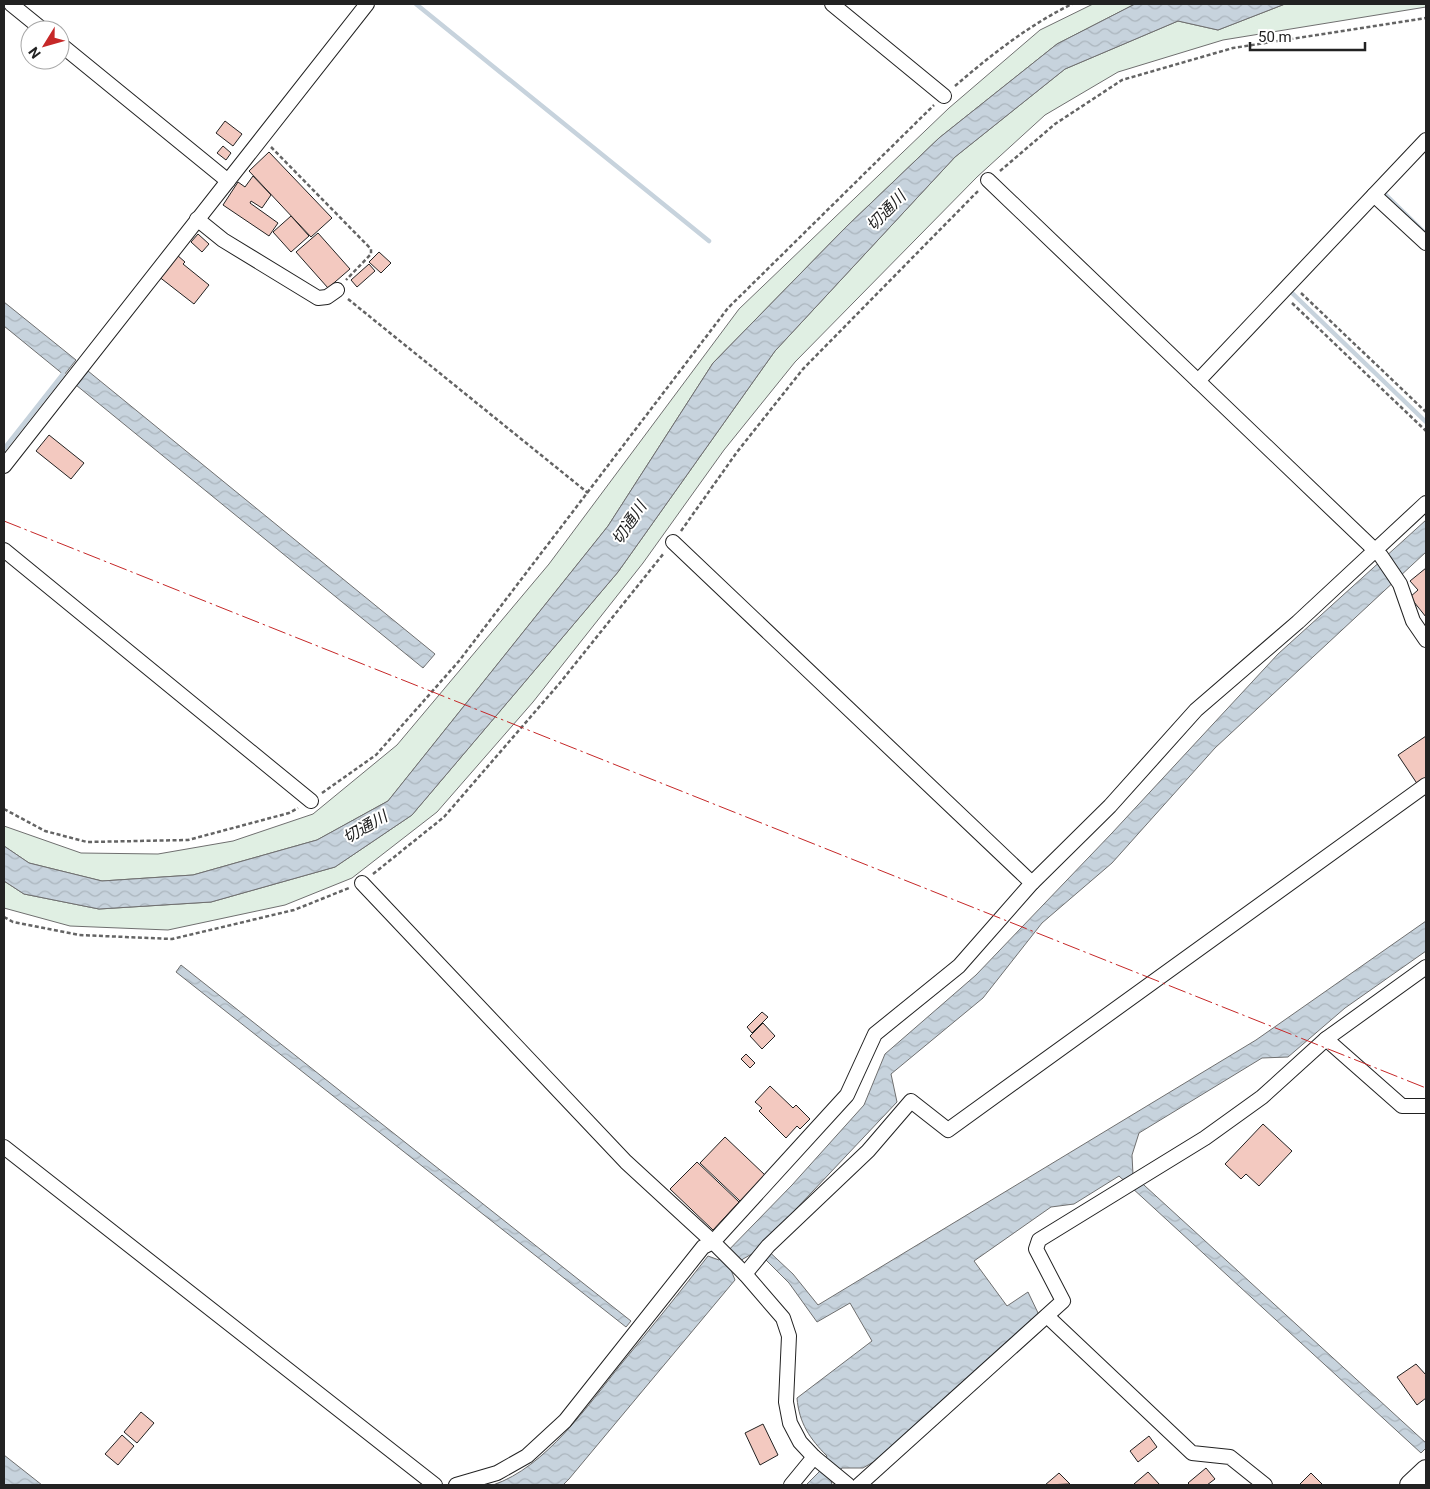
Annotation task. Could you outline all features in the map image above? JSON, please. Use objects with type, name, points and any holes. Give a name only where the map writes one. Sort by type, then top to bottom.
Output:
[{"type":"main road","points":[[1410,1485],[1426,1470]]},
{"type":"street","points":[[11,4],[31,20]]},
{"type":"street","points":[[4,466],[367,4]]},
{"type":"street","points":[[832,4],[944,96]]},
{"type":"street","points":[[70,52],[228,181]]},
{"type":"street","points":[[1198,380],[1426,140]]},
{"type":"street","points":[[988,180],[1378,553],[1400,584],[1413,621],[1426,640]]},
{"type":"street","points":[[1374,195],[1426,244]]},
{"type":"street","points":[[197,219],[223,240],[318,298],[327,297],[336,290]]},
{"type":"street","points":[[456,1485],[496,1473],[527,1456],[565,1421],[703,1247],[713,1242],[847,1095],[875,1034],[960,966],[1032,883],[1110,806],[1196,710],[1378,553],[1426,503]]},
{"type":"street","points":[[673,542],[1032,883]]},
{"type":"street","points":[[4,550],[311,800]]},
{"type":"street","points":[[741,1271],[868,1151],[911,1101],[948,1130],[1426,785]]},
{"type":"street","points":[[362,883],[626,1162],[713,1242],[783,1318],[789,1336],[786,1402],[790,1423],[800,1442],[817,1460],[844,1482]]},
{"type":"street","points":[[859,1485],[1063,1301],[1036,1249],[1039,1240],[1205,1138],[1262,1097],[1326,1039],[1426,967]]},
{"type":"street","points":[[1326,1039],[1402,1106],[1426,1106]]},
{"type":"street","points":[[4,1147],[435,1485]]},
{"type":"street","points":[[1047,1316],[1192,1453],[1230,1457],[1265,1485]]},
{"type":"street","points":[[791,1485],[817,1460]]},
{"type":"path","points":[[4,808],[45,831],[87,842],[188,840],[289,813],[376,755],[459,660],[728,308],[822,213],[982,62],[1041,19],[1072,4]]},
{"type":"path","points":[[4,917],[13,922],[79,935],[172,939],[294,910],[362,883],[444,817],[559,684],[673,542],[737,452],[802,369],[988,180],[1055,124],[1122,80],[1232,48],[1426,18]]},
{"type":"path","points":[[262,138],[371,249],[371,254],[336,290],[588,493]]},
{"type":"path","points":[[1286,288],[1426,412]]},
{"type":"path","points":[[1286,288],[1426,432]]},
{"type":"green space","points":[[1093,4],[1135,4],[1057,44],[939,138],[846,227],[713,363],[608,526],[388,801],[317,840],[193,875],[102,881],[29,863],[4,846],[4,826],[81,853],[158,854],[233,841],[313,814],[397,745],[549,564],[739,309],[949,108],[1040,30]]},
{"type":"green space","points":[[1285,4],[1426,4],[1426,7],[1223,40],[1118,72],[1045,115],[977,177],[795,362],[724,450],[643,563],[533,702],[437,812],[352,878],[285,905],[168,930],[70,926],[4,908],[4,881],[24,894],[99,909],[211,902],[335,867],[412,815],[618,572],[775,351],[955,157],[1065,69],[1178,21],[1218,30]]},
{"type":"water","name":"切通川","points":[[1135,4],[1285,4],[1218,30],[1178,21],[1065,69],[955,157],[775,351],[618,572],[412,815],[335,867],[211,902],[99,909],[24,894],[4,881],[4,846],[29,863],[102,881],[193,875],[317,840],[388,801],[608,526],[713,363],[846,227],[939,138],[1057,44]]},
{"type":"water","points":[[4,302],[76,360],[64,375],[4,326]]},
{"type":"water","points":[[88,371],[435,654],[423,668],[76,385]]},
{"type":"water","points":[[1426,520],[1426,552],[1215,748],[1112,863],[1042,923],[983,998],[891,1074],[897,1102],[762,1245],[793,1274],[818,1305],[1256,1040],[1426,921],[1426,951],[1345,1008],[1288,1057],[1262,1058],[1139,1133],[1132,1155],[1133,1175],[1426,1443],[1426,1448],[1421,1453],[1119,1176],[1074,1204],[1051,1207],[974,1261],[1007,1306],[1028,1292],[1039,1315],[887,1454],[863,1468],[842,1468],[831,1480],[832,1485],[806,1485],[819,1472],[827,1456],[806,1430],[800,1415],[797,1398],[872,1341],[850,1303],[817,1322],[789,1283],[757,1251],[743,1259],[731,1270],[735,1280],[563,1485],[493,1485],[531,1464],[565,1433],[708,1256],[719,1260],[792,1185],[864,1105],[885,1054],[976,975],[1112,833],[1278,654]]},
{"type":"water","points":[[181,965],[631,1321],[626,1327],[176,972]]},
{"type":"water","points":[[4,1455],[42,1485],[4,1485]]},
{"type":"building","points":[[225,121],[242,134],[233,146],[216,133]]},
{"type":"building","points":[[223,146],[231,153],[226,160],[217,153]]},
{"type":"building","points":[[269,152],[332,218],[311,237],[249,171]]},
{"type":"building","points":[[253,176],[271,195],[262,208],[251,201],[250,203],[278,223],[269,236],[223,205],[238,182],[245,187]]},
{"type":"building","points":[[291,216],[309,236],[291,252],[273,232]]},
{"type":"building","points":[[318,233],[350,269],[328,288],[296,252]]},
{"type":"building","points":[[198,234],[209,244],[202,252],[191,242]]},
{"type":"building","points":[[379,252],[391,263],[381,273],[369,262]]},
{"type":"building","points":[[177,255],[185,262],[183,264],[209,285],[194,304],[158,276]]},
{"type":"building","points":[[369,264],[375,271],[357,287],[351,280]]},
{"type":"building","points":[[49,435],[84,463],[71,479],[36,451]]},
{"type":"building","points":[[1426,568],[1426,617],[1410,597],[1418,590],[1410,581]]},
{"type":"building","points":[[1426,736],[1426,780],[1418,785],[1398,755]]},
{"type":"building","points":[[762,1012],[768,1017],[752,1033],[747,1027]]},
{"type":"building","points":[[763,1023],[775,1036],[762,1049],[750,1036]]},
{"type":"building","points":[[746,1054],[755,1063],[750,1068],[741,1059]]},
{"type":"building","points":[[770,1086],[793,1108],[796,1105],[810,1119],[800,1129],[797,1126],[786,1138],[759,1111],[762,1108],[755,1102]]},
{"type":"building","points":[[1263,1124],[1292,1151],[1259,1186],[1246,1174],[1241,1179],[1225,1164]]},
{"type":"building","points":[[725,1137],[765,1175],[740,1201],[700,1163]]},
{"type":"building","points":[[697,1162],[739,1202],[713,1230],[670,1189]]},
{"type":"building","points":[[1416,1364],[1426,1375],[1426,1398],[1417,1405],[1397,1377]]},
{"type":"building","points":[[141,1412],[154,1423],[137,1443],[124,1432]]},
{"type":"building","points":[[763,1424],[778,1455],[760,1465],[745,1433]]},
{"type":"building","points":[[122,1435],[134,1446],[118,1465],[105,1454]]},
{"type":"building","points":[[1149,1436],[1157,1447],[1138,1462],[1130,1451]]},
{"type":"building","points":[[1206,1468],[1215,1479],[1207,1485],[1190,1485],[1188,1483]]},
{"type":"building","points":[[1148,1472],[1160,1485],[1134,1484]]},
{"type":"building","points":[[1059,1473],[1070,1484],[1045,1485]]},
{"type":"building","points":[[1311,1473],[1323,1485],[1299,1485]]},
{"type":"waterway","points":[[416,4],[709,241]]},
{"type":"waterway","points":[[1386,195],[1426,234]]},
{"type":"waterway","points":[[1291,292],[1426,422]]},
{"type":"waterway","points":[[4,449],[63,374]]},
{"type":"power","points":[[4,521],[1426,1088]]}]
